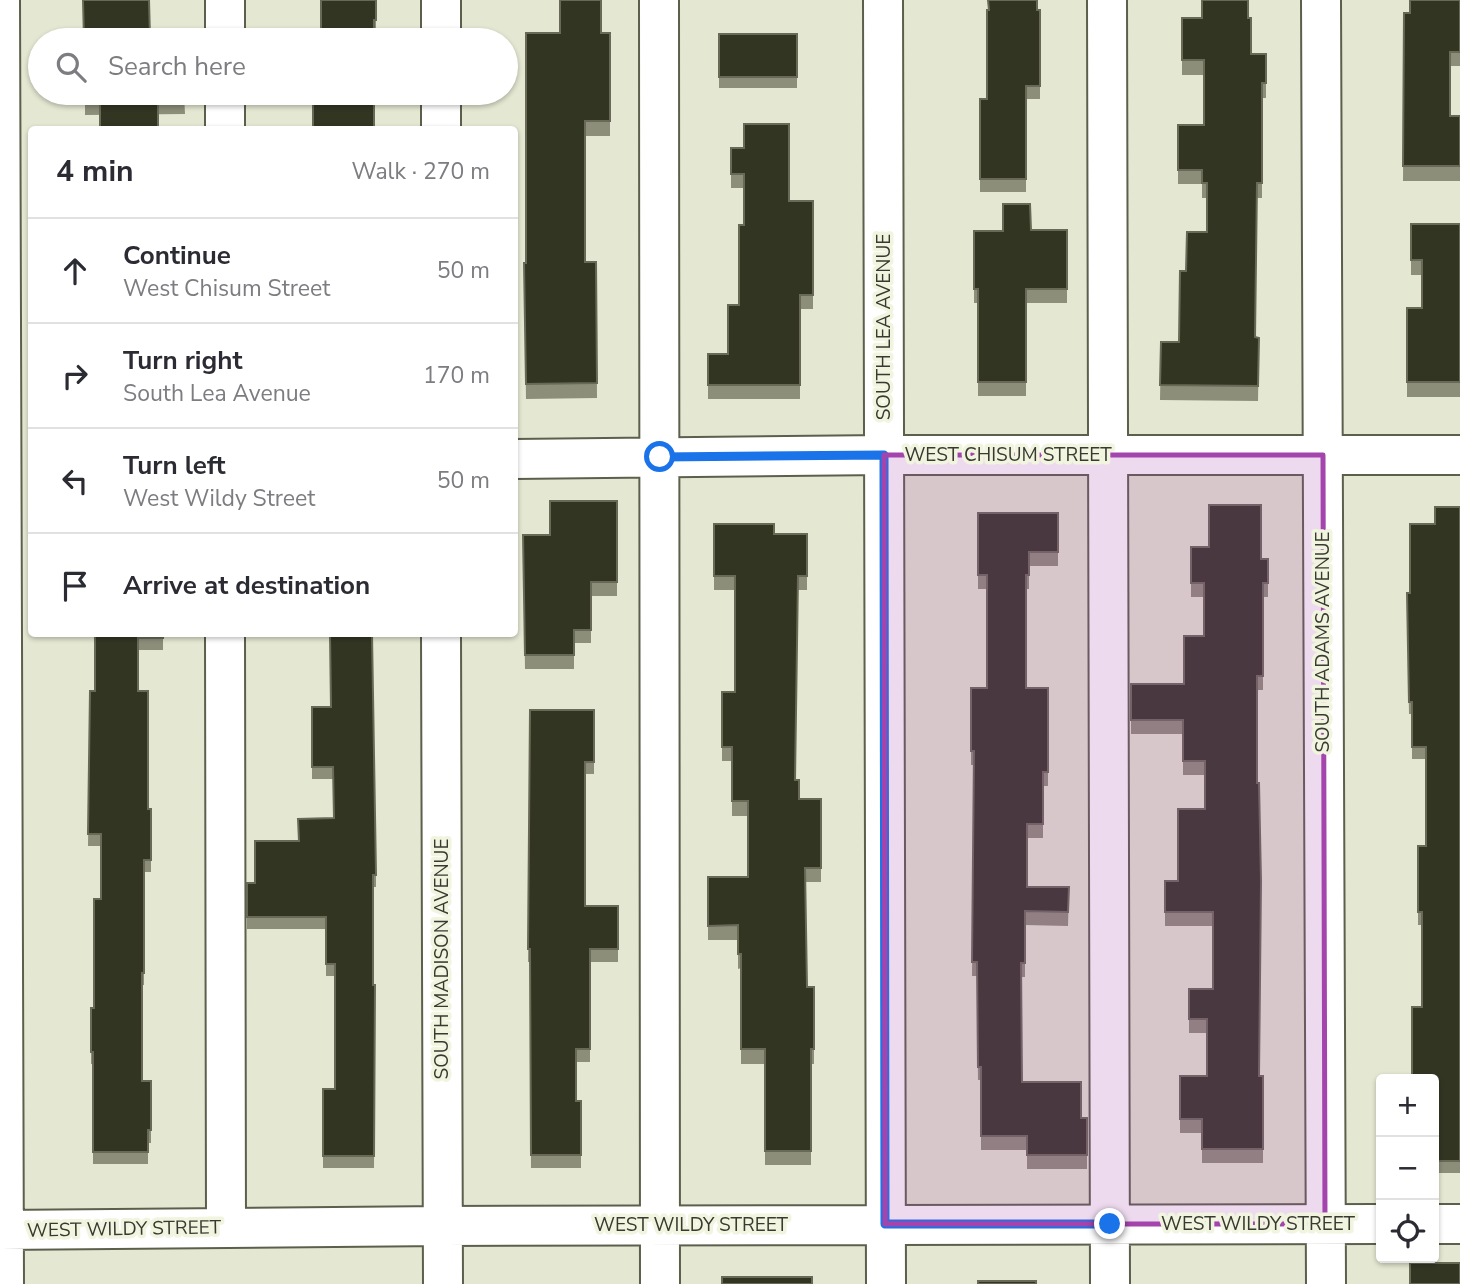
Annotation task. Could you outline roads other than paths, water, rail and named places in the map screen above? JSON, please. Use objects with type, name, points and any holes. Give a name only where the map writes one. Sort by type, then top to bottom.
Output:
[{"type":"street","points":[[0,0],[4,1284]]},
{"type":"street","points":[[225,0],[225,28]]},
{"type":"street","points":[[441,0],[441,28]]},
{"type":"street","points":[[659,0],[660,1284]]},
{"type":"street","name":"SOUTH LEA AVENUE","points":[[883,0],[886,1284]]},
{"type":"street","points":[[1107,0],[1110,1284]]},
{"type":"street","name":"SOUTH ADAMS AVENUE","points":[[1321,0],[1326,1284]]},
{"type":"street","points":[[225,105],[225,126]]},
{"type":"street","points":[[441,105],[441,126]]},
{"type":"street","name":"WEST CHISUM STREET","points":[[518,459],[884,455],[1460,455]]},
{"type":"street","points":[[0,459],[28,459]]},
{"type":"street","points":[[225,637],[226,1228]]},
{"type":"street","name":"SOUTH MADISON AVENUE","points":[[441,637],[443,1284]]},
{"type":"street","name":"WEST WILDY STREET","points":[[2,1230],[885,1224],[1376,1224]]},
{"type":"street","points":[[1439,1224],[1460,1224]]}]
